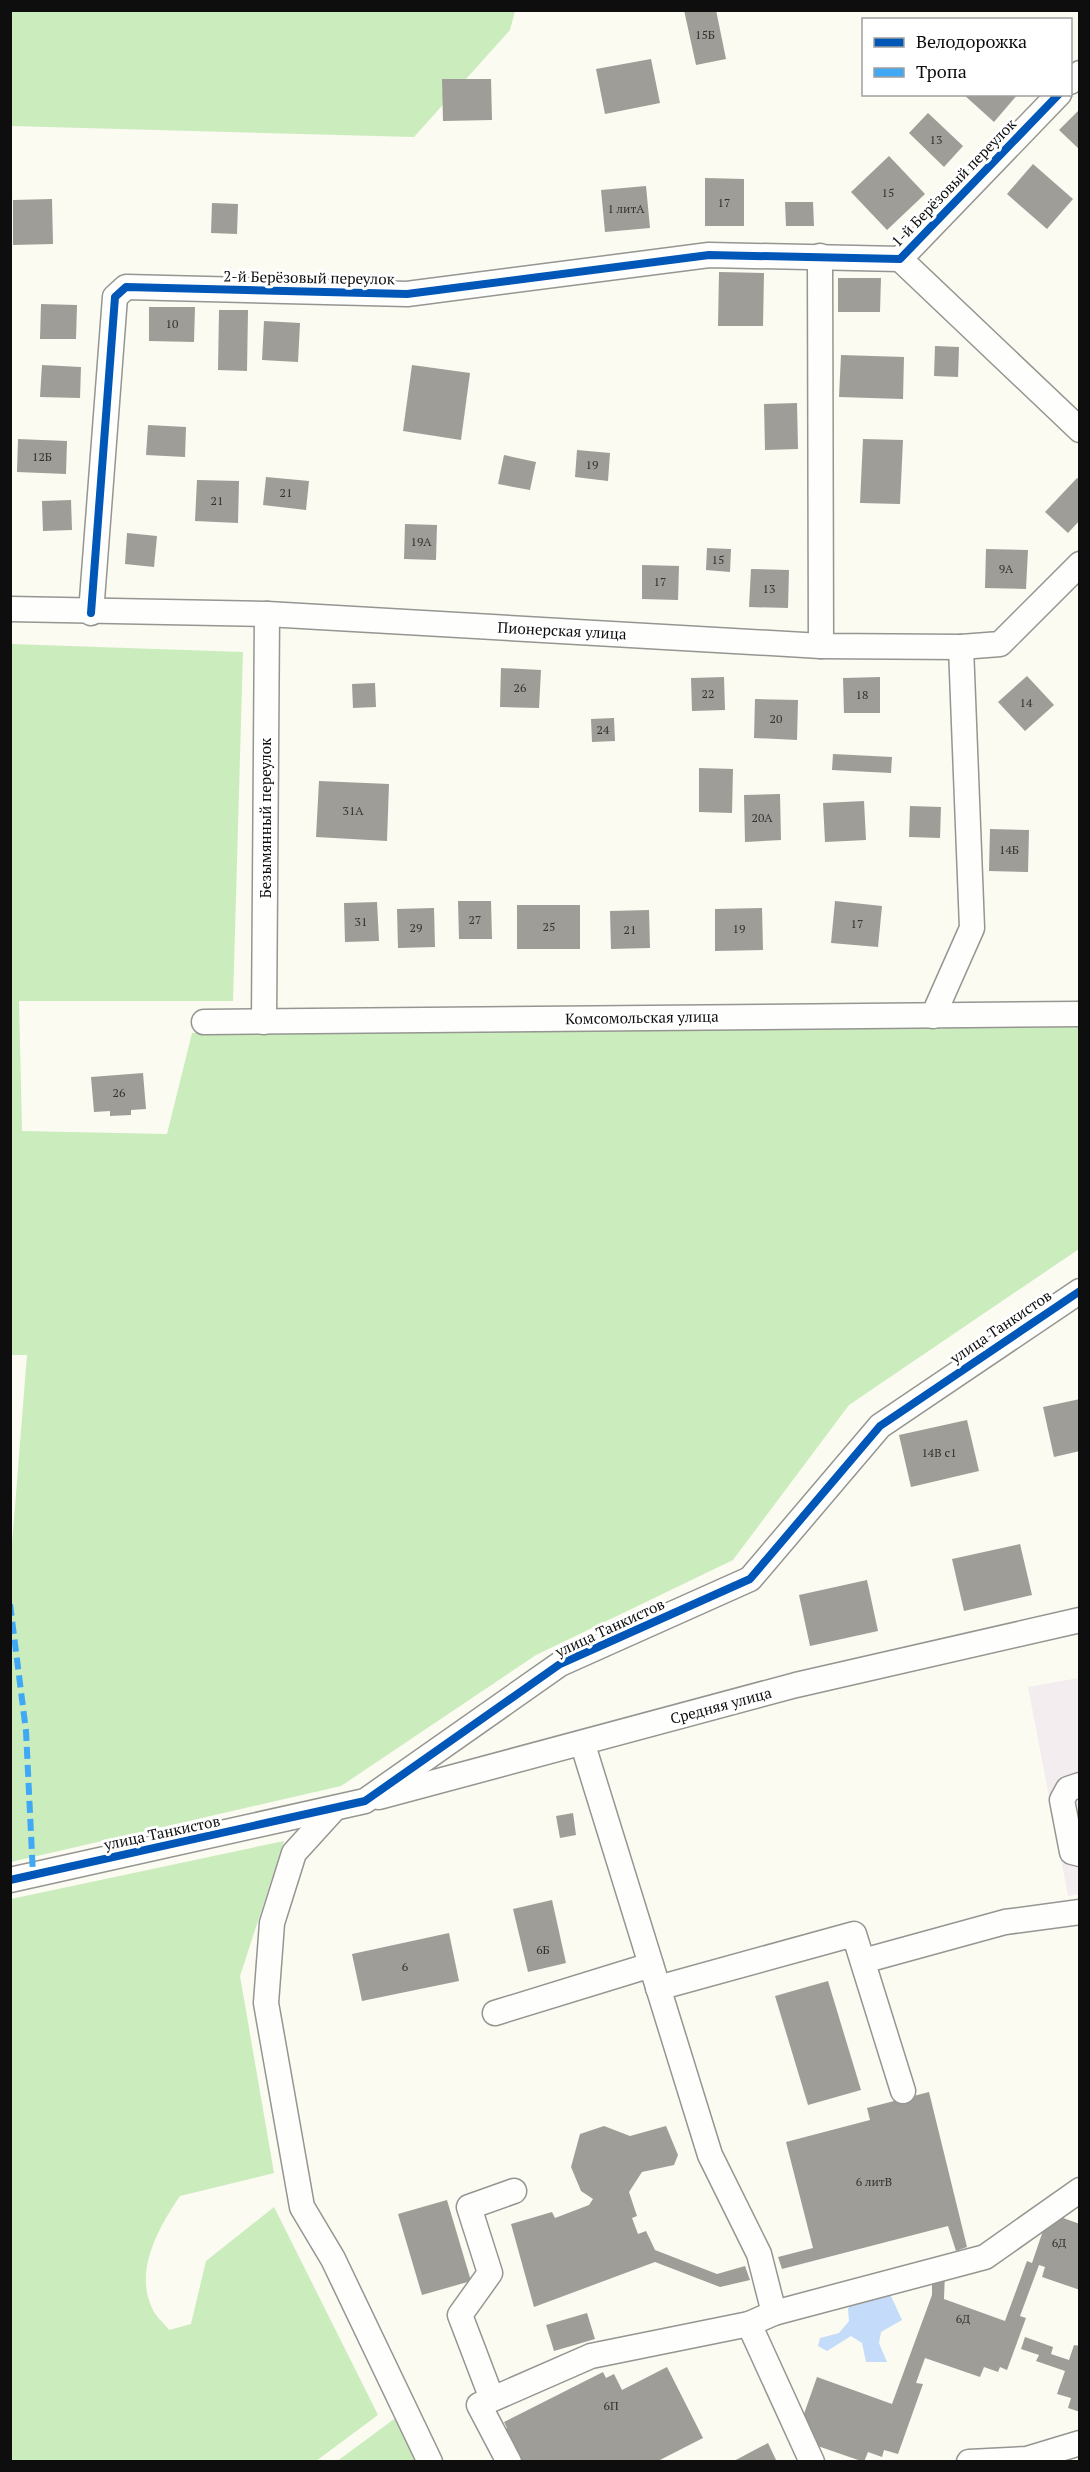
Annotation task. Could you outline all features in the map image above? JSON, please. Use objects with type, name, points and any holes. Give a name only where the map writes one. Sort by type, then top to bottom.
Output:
[{"type":"street","name":"1-й Берёзовый переулок","points":[[820,256],[900,259],[1057,96]]},
{"type":"street","name":"2-й Берёзовый переулок","points":[[91,612],[115,297],[126,287],[406,294],[709,255],[820,256]]},
{"type":"street","points":[[820,256],[821,646]]},
{"type":"street","points":[[900,259],[1080,430]]},
{"type":"street","name":"Пионерская улица","points":[[10,609],[267,614],[821,646],[961,647],[1000,644],[1080,564]]},
{"type":"street","name":"Безымянный переулок","points":[[264,1022],[267,614]]},
{"type":"street","points":[[933,1016],[972,928],[961,647]]},
{"type":"street","name":"Комсомольская улица","points":[[204,1023],[1080,1014]]},
{"type":"street","name":"улица Танкистов","points":[[10,1880],[365,1801],[560,1664],[750,1579],[880,1426],[1080,1291]]},
{"type":"street","name":"Средняя улица","points":[[365,1801],[796,1685],[1080,1620]]},
{"type":"street","points":[[583,1744],[710,2155],[759,2254],[774,2313]]},
{"type":"street","points":[[1080,1785],[1068,1789],[1062,1800],[1072,1852],[1080,1854]]},
{"type":"street","points":[[334,1809],[294,1853],[272,1923],[266,2003],[302,2207],[333,2259],[430,2462]]},
{"type":"street","points":[[863,1961],[1005,1922],[1080,1912]]},
{"type":"street","points":[[658,1988],[854,1934],[903,2091]]},
{"type":"street","points":[[495,2013],[651,1965]]},
{"type":"street","points":[[509,2462],[479,2405],[591,2356],[749,2324],[774,2313],[985,2257],[1080,2190]]},
{"type":"street","points":[[492,2399],[460,2315],[490,2273],[469,2207],[514,2191]]},
{"type":"street","points":[[749,2324],[812,2462]]},
{"type":"street","points":[[969,2462],[1027,2459],[1080,2443]]},
{"type":"shaded area","points":[[1079,1678],[1079,1894],[1068,1896],[1028,1687]]},
{"type":"green space","points":[[11,11],[515,11],[510,30],[414,137],[11,126]]},
{"type":"green space","points":[[11,644],[243,652],[233,1001],[19,1001],[22,1131],[167,1134],[192,1033],[1079,1022],[1079,1249],[849,1405],[733,1560],[536,1655],[341,1786],[11,1862],[10,1569],[27,1355],[11,1355]]},
{"type":"green space","points":[[284,1841],[240,1976],[274,2173],[180,2196],[164,2221],[151,2249],[147,2264],[147,2294],[153,2311],[169,2330],[191,2324],[206,2261],[274,2207],[378,2415],[316,2461],[11,2461],[11,1899]]},
{"type":"green space","points":[[401,2414],[424,2462],[336,2462]]},
{"type":"water","points":[[890,2294],[902,2320],[881,2332],[879,2343],[887,2362],[866,2362],[862,2343],[851,2336],[827,2351],[818,2346],[820,2338],[839,2333],[849,2321],[848,2309],[851,2303]]},
{"type":"building","points":[[684,10],[716,10],[726,59],[696,65]]},
{"type":"building","points":[[651,59],[660,103],[605,114],[596,69]]},
{"type":"building","points":[[442,79],[491,79],[492,120],[443,121]]},
{"type":"building","points":[[965,96],[1016,96],[994,122]]},
{"type":"building","points":[[1080,109],[1080,150],[1059,130]]},
{"type":"building","points":[[928,113],[963,146],[944,167],[909,133]]},
{"type":"building","points":[[889,156],[925,194],[887,230],[851,192]]},
{"type":"building","points":[[1033,164],[1073,199],[1047,229],[1007,194]]},
{"type":"building","points":[[705,178],[744,179],[744,226],[705,226]]},
{"type":"building","points":[[646,186],[650,228],[605,232],[601,190]]},
{"type":"building","points":[[52,199],[53,244],[13,245],[13,200]]},
{"type":"building","points":[[785,202],[813,202],[814,226],[786,226]]},
{"type":"building","points":[[212,203],[238,204],[237,234],[211,233]]},
{"type":"building","points":[[719,272],[764,273],[763,326],[718,326]]},
{"type":"building","points":[[838,278],[881,278],[880,312],[838,312]]},
{"type":"building","points":[[41,304],[77,305],[76,339],[40,339]]},
{"type":"building","points":[[149,307],[195,307],[194,342],[149,341]]},
{"type":"building","points":[[219,310],[248,310],[247,371],[218,370]]},
{"type":"building","points":[[264,321],[300,323],[298,362],[262,360]]},
{"type":"building","points":[[935,346],[959,347],[958,377],[934,376]]},
{"type":"building","points":[[841,355],[904,357],[903,399],[839,397]]},
{"type":"building","points":[[42,365],[81,367],[80,398],[40,397]]},
{"type":"building","points":[[412,365],[470,373],[461,440],[403,431]]},
{"type":"building","points":[[797,403],[798,449],[765,450],[764,404]]},
{"type":"building","points":[[148,425],[186,427],[185,457],[146,455]]},
{"type":"building","points":[[18,439],[67,441],[66,474],[17,472]]},
{"type":"building","points":[[863,439],[903,440],[900,504],[860,503]]},
{"type":"building","points":[[577,450],[610,453],[608,481],[575,477]]},
{"type":"building","points":[[504,455],[536,462],[530,490],[498,484]]},
{"type":"building","points":[[266,477],[309,481],[306,510],[263,505]]},
{"type":"building","points":[[1077,478],[1080,480],[1080,520],[1068,533],[1045,512]]},
{"type":"building","points":[[197,480],[239,481],[238,523],[195,521]]},
{"type":"building","points":[[71,500],[72,530],[43,531],[42,501]]},
{"type":"building","points":[[405,524],[437,525],[436,560],[404,559]]},
{"type":"building","points":[[127,533],[157,536],[154,567],[125,564]]},
{"type":"building","points":[[707,548],[731,549],[730,572],[706,570]]},
{"type":"building","points":[[986,549],[1028,550],[1026,589],[985,588]]},
{"type":"building","points":[[642,565],[679,566],[678,600],[642,599]]},
{"type":"building","points":[[751,569],[789,570],[788,608],[749,607]]},
{"type":"building","points":[[501,668],[541,670],[539,708],[500,707]]},
{"type":"building","points":[[1027,676],[1054,705],[1025,731],[998,702]]},
{"type":"building","points":[[724,677],[725,710],[692,711],[691,678]]},
{"type":"building","points":[[880,677],[880,713],[844,713],[843,678]]},
{"type":"building","points":[[375,683],[376,707],[353,708],[352,684]]},
{"type":"building","points":[[755,699],[798,700],[797,740],[754,738]]},
{"type":"building","points":[[614,718],[615,741],[592,742],[591,719]]},
{"type":"building","points":[[833,754],[892,757],[891,773],[832,770]]},
{"type":"building","points":[[699,768],[733,769],[732,813],[699,812]]},
{"type":"building","points":[[319,781],[389,784],[387,841],[316,837]]},
{"type":"building","points":[[780,794],[781,840],[745,842],[744,795]]},
{"type":"building","points":[[864,801],[866,840],[825,842],[823,803]]},
{"type":"building","points":[[910,806],[941,807],[940,838],[909,837]]},
{"type":"building","points":[[990,829],[1029,830],[1028,872],[989,871]]},
{"type":"building","points":[[458,901],[491,901],[492,939],[459,939]]},
{"type":"building","points":[[835,901],[882,906],[878,947],[831,943]]},
{"type":"building","points":[[377,902],[379,941],[345,942],[344,903]]},
{"type":"building","points":[[517,905],[580,905],[580,949],[517,949]]},
{"type":"building","points":[[434,908],[435,947],[398,948],[397,909]]},
{"type":"building","points":[[762,908],[763,950],[715,951],[715,909]]},
{"type":"building","points":[[649,910],[650,948],[611,949],[610,911]]},
{"type":"building","points":[[143,1073],[146,1109],[131,1110],[131,1115],[110,1116],[110,1111],[94,1112],[91,1077]]},
{"type":"building","points":[[1080,1399],[1080,1451],[1054,1457],[1043,1407]]},
{"type":"building","points":[[967,1420],[979,1471],[911,1487],[899,1435]]},
{"type":"building","points":[[1020,1544],[1032,1595],[964,1611],[952,1559]]},
{"type":"building","points":[[867,1580],[878,1631],[810,1646],[799,1595]]},
{"type":"building","points":[[573,1813],[576,1835],[560,1838],[556,1816]]},
{"type":"building","points":[[552,1900],[566,1963],[528,1972],[513,1909]]},
{"type":"building","points":[[449,1933],[459,1981],[362,2001],[352,1954]]},
{"type":"building","points":[[828,1981],[861,2090],[808,2105],[775,1996]]},
{"type":"building","points":[[929,2092],[967,2247],[956,2251],[948,2226],[782,2269],[778,2257],[813,2248],[786,2142],[870,2120],[867,2108]]},
{"type":"building","points":[[604,2126],[630,2136],[666,2126],[678,2155],[674,2165],[642,2172],[629,2192],[637,2216],[632,2218],[638,2234],[646,2231],[655,2250],[717,2274],[745,2266],[750,2280],[720,2287],[655,2262],[534,2307],[511,2224],[552,2212],[555,2218],[589,2205],[593,2199],[581,2191],[571,2167],[580,2134]]},
{"type":"building","points":[[447,2200],[471,2281],[422,2295],[398,2214]]},
{"type":"building","points":[[1049,2213],[1080,2224],[1080,2290],[1042,2277],[1045,2267],[1039,2265],[1020,2316],[1026,2318],[1007,2370],[1000,2367],[998,2372],[984,2367],[980,2377],[925,2358],[916,2383],[923,2384],[898,2454],[884,2450],[882,2457],[868,2452],[864,2462],[809,2443],[813,2433],[799,2428],[817,2377],[892,2404],[932,2295],[932,2275],[945,2272],[944,2299],[1005,2321],[1027,2261],[1032,2263]]},
{"type":"building","points":[[587,2313],[595,2339],[554,2351],[546,2325]]},
{"type":"building","points":[[1025,2337],[1053,2347],[1051,2354],[1069,2360],[1074,2345],[1080,2346],[1080,2412],[1068,2408],[1071,2398],[1057,2394],[1065,2371],[1036,2361],[1039,2355],[1021,2349]]},
{"type":"building","points":[[667,2367],[703,2438],[656,2462],[522,2462],[505,2429],[507,2428],[504,2422],[603,2372],[606,2378],[614,2374],[622,2390]]},
{"type":"building","points":[[768,2443],[777,2462],[732,2462]]},
{"type":"marked path","points":[[10,1604],[26,1731],[33,1875]]},
{"type":"cycle path","points":[[91,613],[115,297],[126,287],[407,294],[709,255],[900,259],[1057,96]]},
{"type":"cycle path","points":[[10,1880],[365,1801],[560,1664],[750,1579],[880,1426],[1080,1291]]}]
